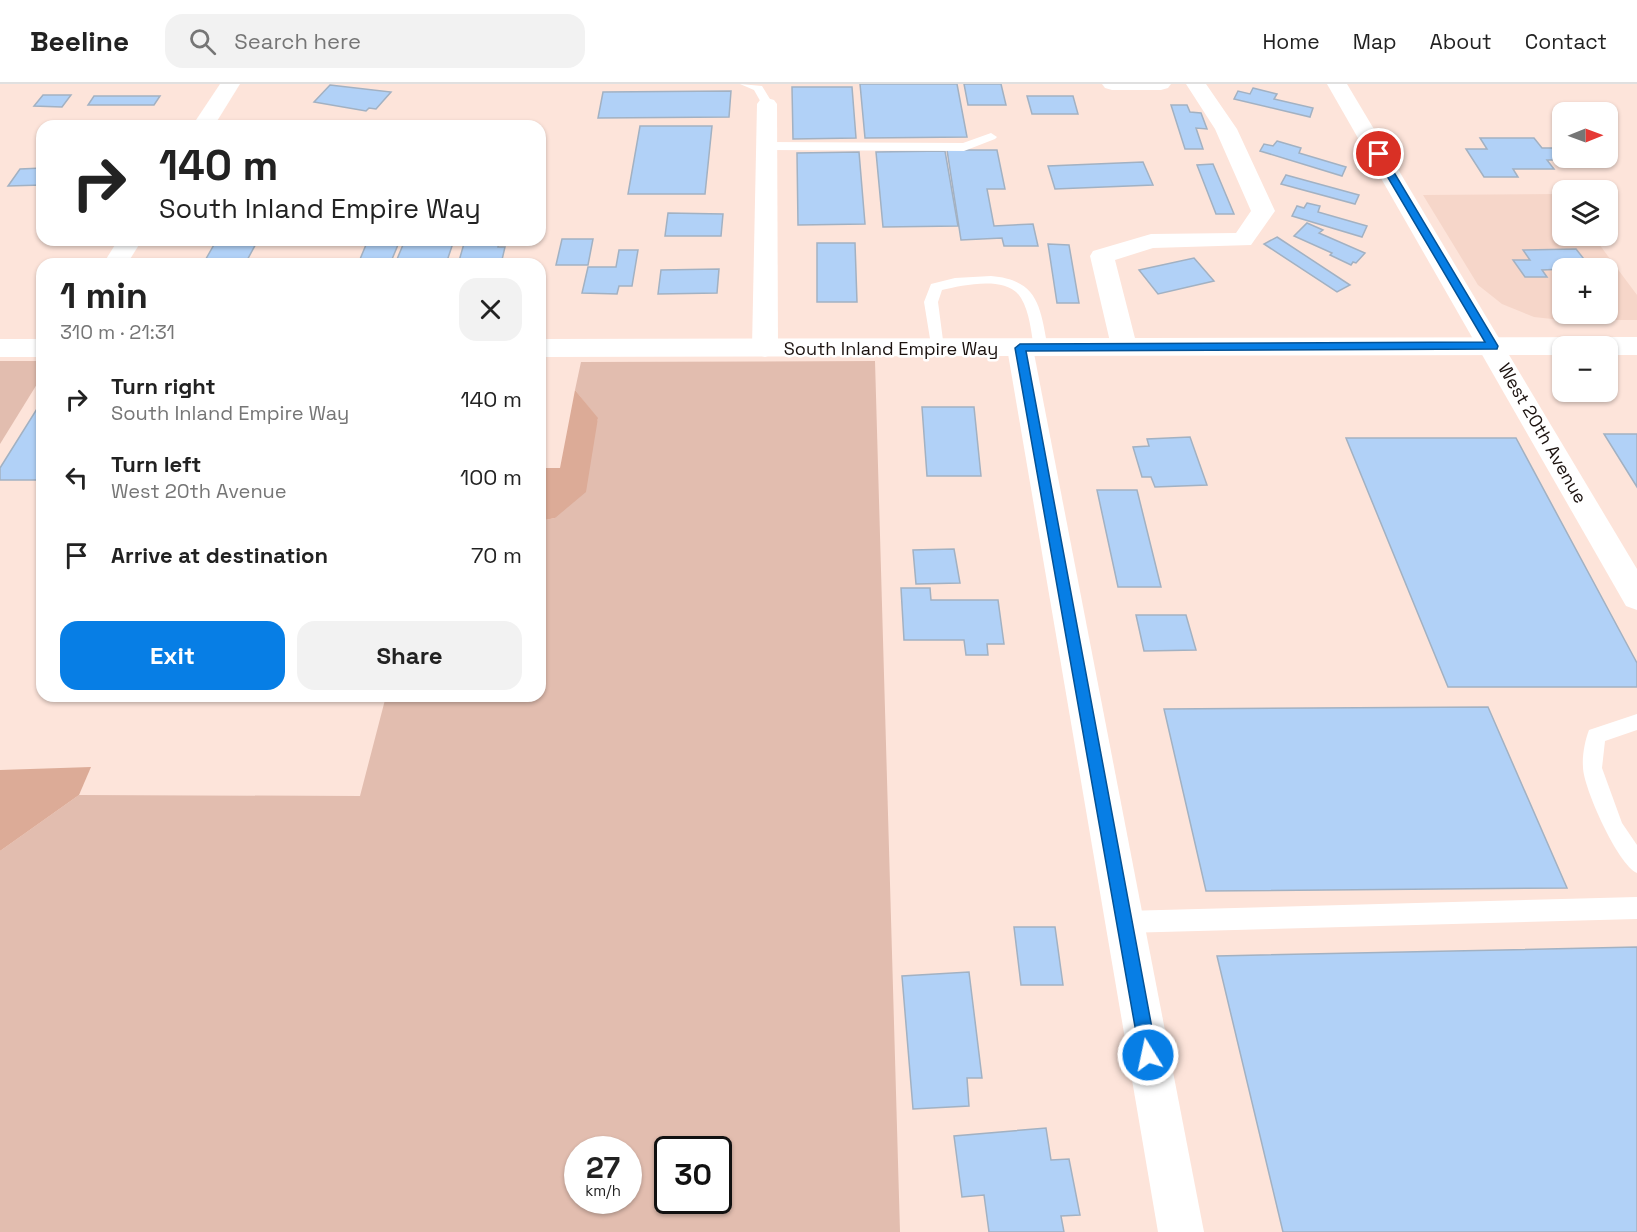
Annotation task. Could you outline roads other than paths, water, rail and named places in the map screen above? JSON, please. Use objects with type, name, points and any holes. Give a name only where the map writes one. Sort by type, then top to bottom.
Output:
[{"type":"street","points":[[207,120],[230,84]]},
{"type":"street","points":[[1112,84],[1161,84]]},
{"type":"street","points":[[1124,346],[1102,256],[1151,241],[1243,240],[1263,211],[1226,129],[1196,84]]},
{"type":"street","name":"West 20th Avenue","points":[[1337,84],[1493,346],[1637,597]]},
{"type":"street","points":[[765,348],[767,104]]},
{"type":"street","name":"South Inland Empire Way","points":[[546,348],[1637,346]]},
{"type":"street","points":[[0,348],[36,348]]},
{"type":"street","points":[[1031,348],[1124,922],[1181,1232]]},
{"type":"lane","points":[[746,84],[758,88],[767,104]]},
{"type":"lane","points":[[767,146],[964,147],[991,137]]},
{"type":"lane","points":[[937,348],[931,302],[936,287],[953,282],[995,280],[1018,287],[1027,299],[1031,348]]},
{"type":"lane","points":[[1637,722],[1596,736],[1592,768],[1614,828],[1637,863]]},
{"type":"lane","points":[[1124,922],[1637,908]]}]
